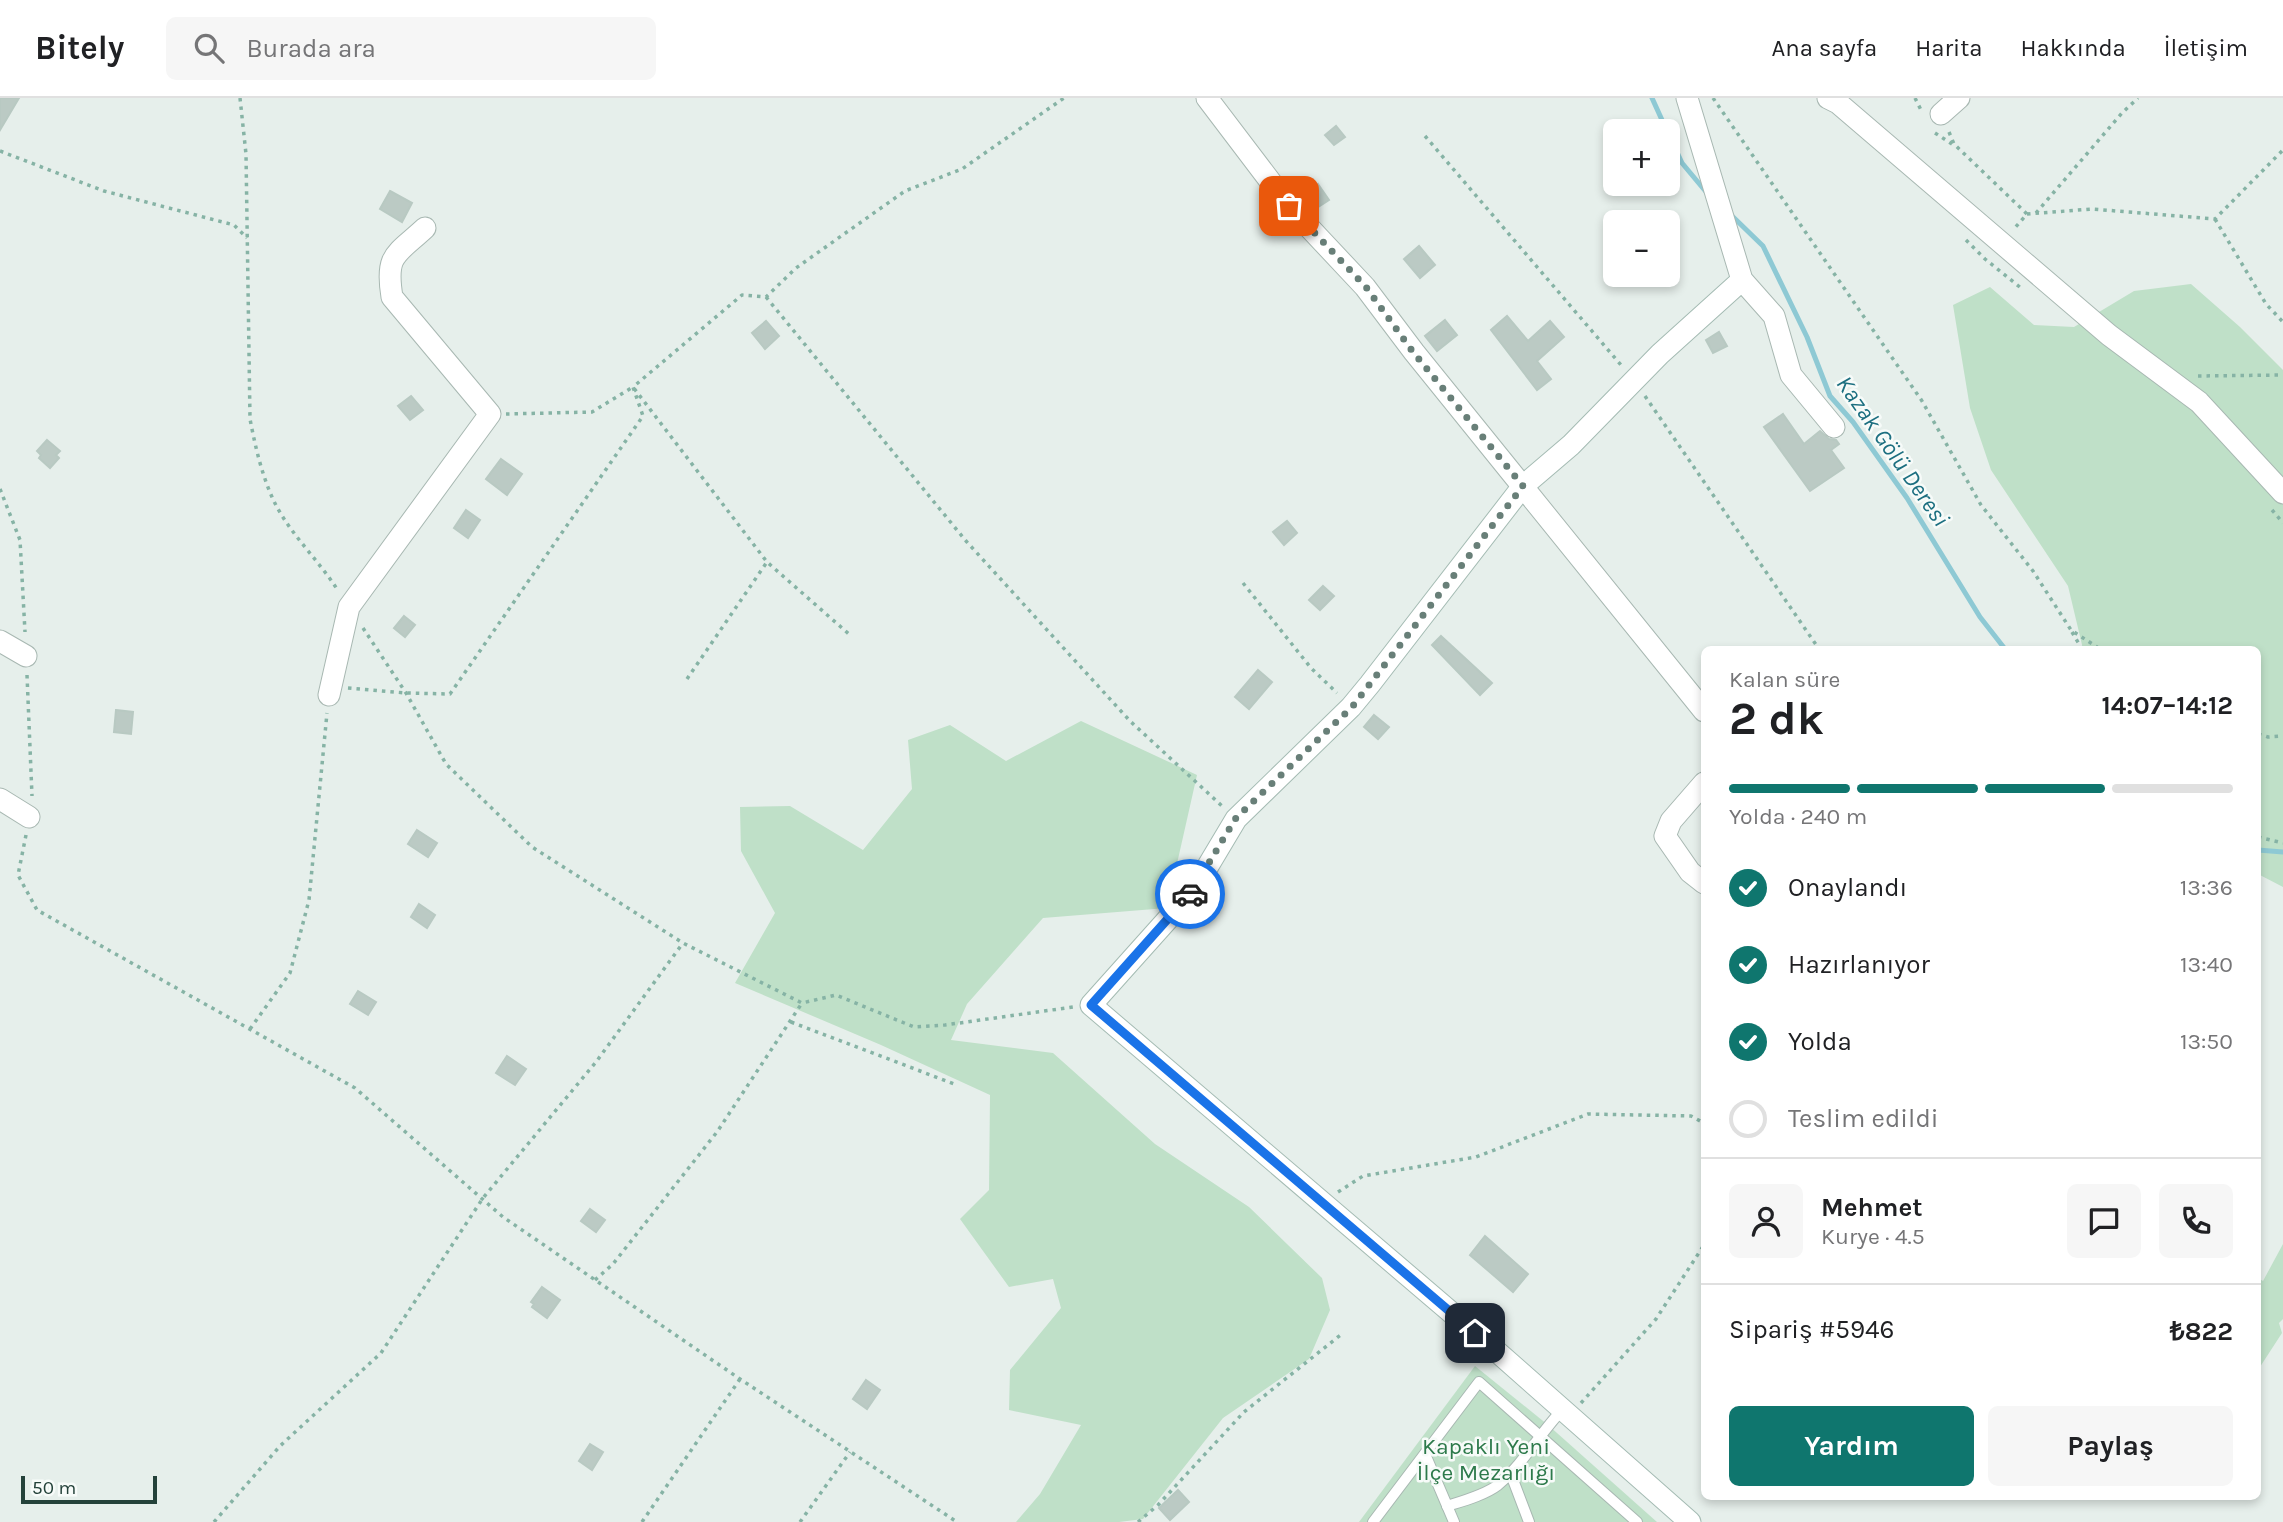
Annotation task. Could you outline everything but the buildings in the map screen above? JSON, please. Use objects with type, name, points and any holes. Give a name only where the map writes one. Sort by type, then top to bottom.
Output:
[{"type":"street","points":[[1207,98],[1289,206],[1366,287],[1413,352],[1701,707]]},
{"type":"street","points":[[1688,98],[1742,280],[1774,316],[1791,375],[1834,427]]},
{"type":"street","points":[[1828,98],[1838,103],[2109,335],[2199,402],[2283,493]]},
{"type":"street","points":[[1941,114],[1959,98]]},
{"type":"street","points":[[328,695],[349,607],[490,414],[392,297],[388,274],[391,261],[425,228]]},
{"type":"street","points":[[1689,1522],[1566,1412],[1091,1005],[1193,891],[1236,818],[1352,707],[1523,486],[1571,445],[1660,354],[1742,280]]},
{"type":"street","points":[[0,641],[26,656]]},
{"type":"street","points":[[1701,786],[1671,821],[1665,836],[1690,872],[1701,881]]},
{"type":"street","points":[[0,799],[29,817]]},
{"type":"lane","points":[[1374,1522],[1479,1382],[1632,1521]]},
{"type":"lane","points":[[1447,1506],[1497,1486],[1526,1456],[1540,1436],[1566,1412]]},
{"type":"lane","points":[[1425,1454],[1454,1522]]},
{"type":"lane","points":[[1510,1472],[1529,1522]]},
{"type":"path","points":[[766,297],[796,268],[905,191],[962,169],[1064,98]]},
{"type":"path","points":[[1713,98],[1922,401],[1980,505],[2033,571],[2080,646]]},
{"type":"path","points":[[2036,213],[2138,98]]},
{"type":"path","points":[[1941,114],[1954,145],[2027,214]]},
{"type":"path","points":[[2215,219],[2283,150]]},
{"type":"path","points":[[0,151],[104,191],[234,225],[247,238]]},
{"type":"path","points":[[2003,243],[2027,214],[2092,209],[2215,219]]},
{"type":"path","points":[[2215,219],[2266,304],[2283,322]]},
{"type":"path","points":[[490,414],[592,412],[633,387],[742,295],[766,297],[966,541],[1130,721],[1236,818]]},
{"type":"path","points":[[2164,376],[2283,375]]},
{"type":"path","points":[[633,387],[767,562],[850,635]]},
{"type":"path","points":[[250,1029],[290,973],[309,900],[328,695],[348,688],[450,694],[643,416],[633,387]]},
{"type":"path","points":[[0,489],[20,540],[33,792],[18,875],[37,911],[355,1088],[503,1217],[740,1379],[957,1522]]},
{"type":"path","points":[[687,679],[767,562]]},
{"type":"path","points":[[1243,583],[1311,668],[1352,707]]},
{"type":"path","points":[[2071,630],[2095,646]]},
{"type":"path","points":[[2261,735],[2283,736]]},
{"type":"path","points":[[2261,838],[2283,843]]},
{"type":"path","points":[[214,1522],[280,1446],[381,1353],[483,1198],[596,1062],[683,943],[802,1003],[836,995],[914,1027],[1091,1005]]},
{"type":"path","points":[[596,1280],[613,1264],[717,1132],[802,1003]]},
{"type":"path","points":[[790,1022],[957,1085]]},
{"type":"path","points":[[1322,1203],[1363,1176],[1476,1157],[1588,1114],[1692,1116],[1701,1121]]},
{"type":"path","points":[[1566,1412],[1657,1319],[1701,1250]]},
{"type":"path","points":[[1138,1522],[1158,1505],[1244,1412],[1343,1334]]},
{"type":"path","points":[[642,1522],[740,1379]]},
{"type":"path","points":[[800,1522],[850,1452]]},
{"type":"green space","points":[[2191,284],[2283,370],[2283,887],[2261,876],[2261,646],[2082,646],[2068,586],[1991,470],[1970,408],[1953,305],[1990,287],[2034,325],[2074,327],[2134,291]]},
{"type":"green space","points":[[1081,721],[1197,775],[1167,908],[1043,918],[967,1004],[951,1040],[1053,1053],[1155,1144],[1249,1207],[1322,1278],[1330,1310],[1309,1359],[1223,1418],[1143,1519],[1119,1522],[1016,1522],[1040,1494],[1081,1425],[1009,1410],[1010,1370],[1061,1308],[1053,1279],[1009,1287],[960,1219],[989,1190],[990,1095],[735,983],[775,913],[741,851],[740,807],[790,806],[863,850],[912,789],[908,740],[950,725],[1006,761]]},
{"type":"green space","points":[[2283,1244],[2283,1319],[2279,1323],[2282,1333],[2261,1365],[2261,1280],[2263,1281]]},
{"type":"green space","name":"Kapaklı Yeni İlçe Mezarlığı","points":[[1475,1366],[1548,1425],[1657,1522],[1359,1522]]},
{"type":"waterway","name":"Kazak Gölü Deresi","points":[[1652,98],[1662,119]]},
{"type":"waterway","name":"Kazak Gölü Deresi","points":[[1680,159],[1707,193]]},
{"type":"waterway","name":"Kazak Gölü Deresi","points":[[1730,214],[1763,246],[1807,337],[1830,396],[1853,422],[1907,498],[1980,617],[2003,646]]},
{"type":"waterway","name":"Kazak Gölü Deresi","points":[[2261,850],[2283,852]]},
{"type":"way so far","points":[[1190,894],[1236,818],[1352,707],[1523,486],[1413,352],[1366,287],[1289,206]]},
{"type":"route","points":[[1190,894],[1091,1005],[1475,1333]]}]
